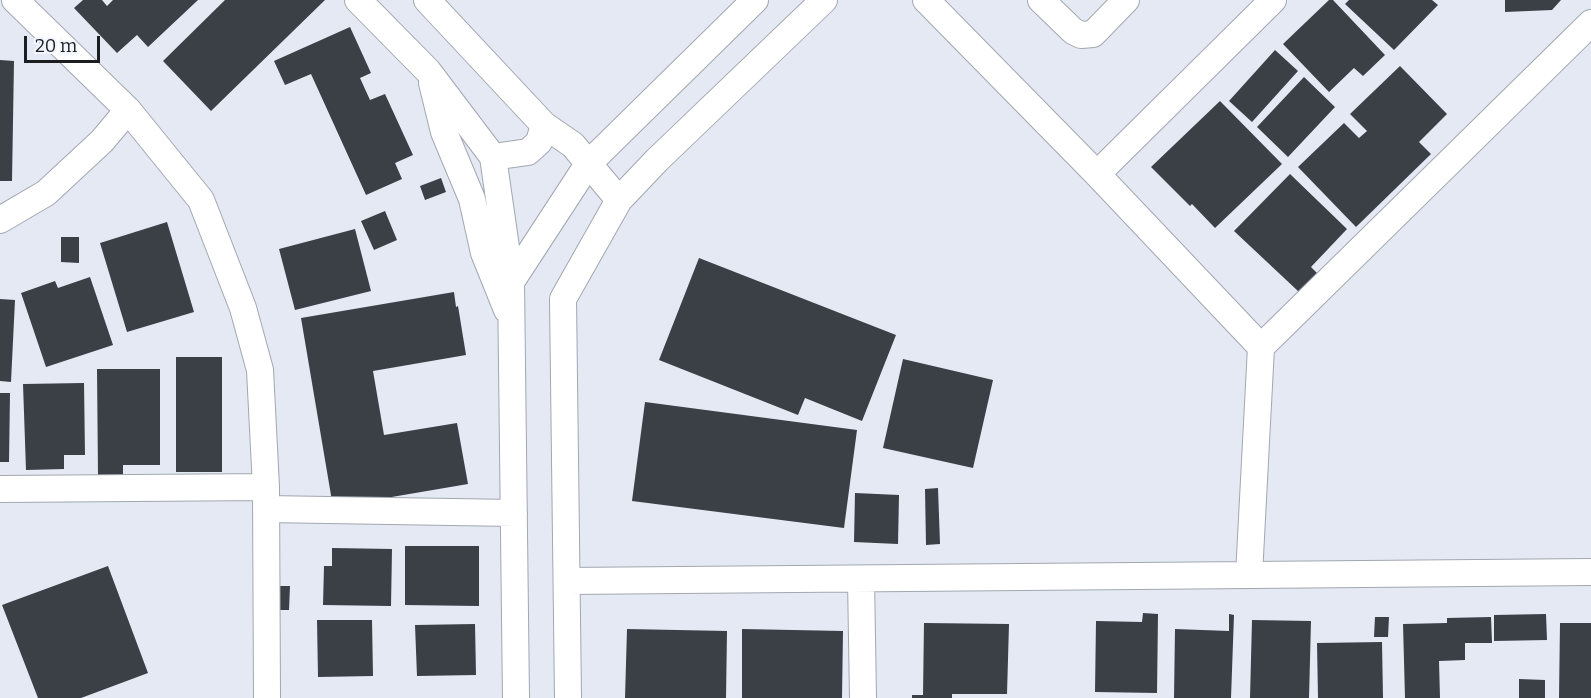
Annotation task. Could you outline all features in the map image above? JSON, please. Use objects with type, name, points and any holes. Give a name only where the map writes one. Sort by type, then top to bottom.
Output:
[{"type":"street","points":[[15,0],[128,110],[201,200],[243,308],[260,370],[266,498],[267,698]]},
{"type":"street","points":[[358,0],[428,71],[493,156],[511,282],[516,698]]},
{"type":"street","points":[[427,0],[544,125],[573,146],[619,200]]},
{"type":"street","points":[[511,282],[588,164],[755,0]]},
{"type":"street","points":[[568,698],[563,299],[619,200],[824,0]]},
{"type":"street","points":[[926,0],[1097,174],[1261,347]]},
{"type":"street","points":[[1041,0],[1073,31],[1082,35],[1093,34],[1126,0]]},
{"type":"street","points":[[1097,174],[1273,0]]},
{"type":"street","points":[[1249,575],[1261,347],[1591,23]]},
{"type":"street","points":[[428,71],[444,132],[472,200],[484,253],[512,322]]},
{"type":"street","points":[[0,220],[46,194],[102,141],[128,110]]},
{"type":"street","points":[[493,156],[528,152],[539,142],[544,125]]},
{"type":"street","points":[[0,489],[266,498],[514,513]]},
{"type":"street","points":[[567,581],[1591,572]]},
{"type":"street","points":[[861,579],[863,698]]},
{"type":"building","points":[[83,0],[102,0],[107,6],[113,0],[198,0],[148,47],[137,35],[117,53],[74,8]]},
{"type":"building","points":[[225,0],[325,0],[211,111],[163,61]]},
{"type":"building","points":[[1329,0],[1333,0],[1385,55],[1363,76],[1354,68],[1329,92],[1283,44]]},
{"type":"building","points":[[1349,0],[1432,0],[1438,5],[1394,50],[1345,4]]},
{"type":"building","points":[[1505,0],[1561,0],[1552,10],[1505,12]]},
{"type":"building","points":[[350,27],[371,73],[360,78],[370,100],[385,94],[413,155],[395,163],[402,179],[366,195],[311,74],[285,85],[274,61]]},
{"type":"building","points":[[1275,50],[1298,71],[1252,122],[1229,101]]},
{"type":"building","points":[[0,60],[14,61],[12,181],[0,181]]},
{"type":"building","points":[[1400,66],[1447,114],[1419,142],[1431,154],[1356,227],[1298,167],[1344,123],[1359,138],[1367,131],[1350,114]]},
{"type":"building","points":[[1304,77],[1335,107],[1288,157],[1257,127]]},
{"type":"building","points":[[1220,101],[1282,164],[1215,228],[1151,167]]},
{"type":"building","points":[[1290,174],[1347,229],[1311,267],[1317,273],[1299,292],[1234,231]]},
{"type":"building","points":[[441,178],[446,192],[425,200],[420,186]]},
{"type":"building","points":[[385,211],[397,240],[374,250],[361,221]]},
{"type":"building","points":[[167,222],[194,312],[127,332],[100,243]]},
{"type":"building","points":[[355,229],[371,291],[295,310],[279,249]]},
{"type":"building","points":[[61,237],[79,237],[79,263],[61,262]]},
{"type":"building","points":[[699,258],[896,335],[862,421],[805,398],[798,415],[659,360]]},
{"type":"building","points":[[90,277],[113,345],[46,367],[21,293],[55,281],[58,288]]},
{"type":"building","points":[[454,292],[466,355],[373,371],[384,435],[457,423],[468,484],[333,507],[301,318]]},
{"type":"building","points":[[0,299],[15,300],[11,382],[0,381]]},
{"type":"building","points":[[176,357],[222,357],[222,472],[176,472]]},
{"type":"building","points":[[903,359],[993,380],[973,468],[883,448]]},
{"type":"building","points":[[97,369],[160,369],[160,465],[123,465],[123,475],[98,476]]},
{"type":"building","points":[[84,383],[85,455],[64,455],[64,469],[26,470],[23,384]]},
{"type":"building","points":[[0,393],[10,393],[9,462],[0,462]]},
{"type":"building","points":[[645,402],[857,430],[844,528],[632,501]]},
{"type":"building","points":[[938,488],[940,544],[926,545],[925,489]]},
{"type":"building","points":[[855,493],[899,495],[898,544],[854,542]]},
{"type":"building","points":[[405,546],[479,546],[479,606],[405,605]]},
{"type":"building","points":[[332,548],[392,549],[391,606],[323,605],[324,566],[332,566]]},
{"type":"building","points":[[108,566],[148,673],[81,698],[38,698],[2,605]]},
{"type":"building","points":[[272,586],[290,586],[289,610],[271,610]]},
{"type":"building","points":[[1143,613],[1158,614],[1157,693],[1095,692],[1096,621],[1142,622]]},
{"type":"building","points":[[1229,614],[1234,615],[1231,698],[1174,698],[1175,629],[1229,631]]},
{"type":"building","points":[[1546,614],[1547,640],[1494,641],[1494,615]]},
{"type":"building","points":[[1375,617],[1389,617],[1388,637],[1374,637]]},
{"type":"building","points":[[1491,617],[1492,643],[1465,643],[1465,660],[1439,661],[1440,698],[1405,698],[1403,624],[1447,623],[1447,618]]},
{"type":"building","points":[[317,620],[372,620],[373,676],[318,677]]},
{"type":"building","points":[[1252,620],[1311,621],[1309,698],[1250,698]]},
{"type":"building","points":[[924,623],[1009,624],[1007,694],[952,694],[952,698],[912,698],[912,695],[923,695]]},
{"type":"building","points":[[1560,623],[1591,623],[1591,698],[1559,698]]},
{"type":"building","points":[[475,624],[476,675],[417,676],[415,625]]},
{"type":"building","points":[[627,629],[727,631],[726,698],[625,698]]},
{"type":"building","points":[[742,629],[843,631],[842,698],[742,698]]},
{"type":"building","points":[[1382,642],[1383,698],[1318,698],[1317,643]]},
{"type":"building","points":[[1519,679],[1545,680],[1545,698],[1519,698]]}]
